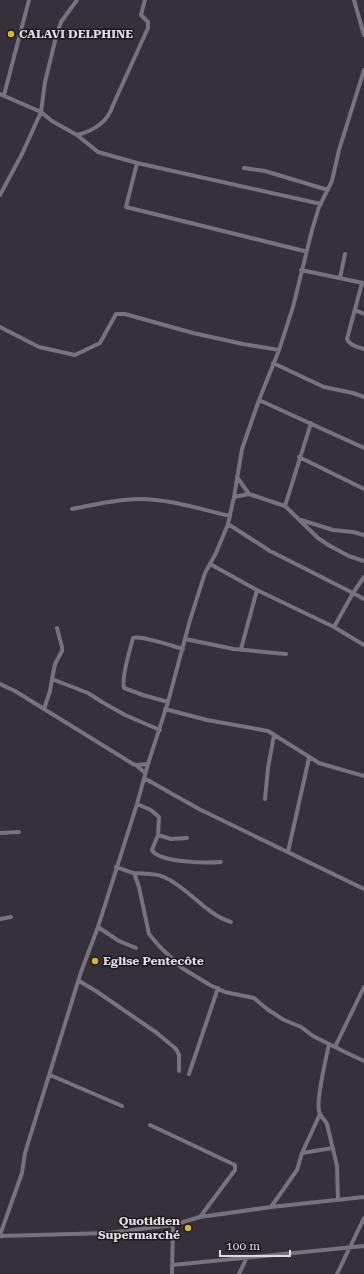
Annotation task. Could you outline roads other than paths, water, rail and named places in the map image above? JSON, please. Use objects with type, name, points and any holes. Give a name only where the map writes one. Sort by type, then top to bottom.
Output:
[{"type":"street","points":[[30,0],[2,94],[41,112],[52,121],[77,135],[98,152],[137,163],[321,204]]},
{"type":"street","points":[[0,195],[22,154],[41,112],[56,37],[61,22],[77,0]]},
{"type":"street","points":[[77,135],[94,129],[110,115],[113,105],[148,28],[148,22],[141,15],[145,0]]},
{"type":"street","points":[[354,0],[364,35]]},
{"type":"street","points":[[364,70],[332,181],[321,204],[312,230],[301,270],[293,308],[242,449],[228,524],[205,573],[160,730],[148,764],[137,804],[98,927],[81,972],[25,1153],[22,1174],[0,1235],[108,1233],[173,1225],[200,1217],[271,1207],[364,1197]]},
{"type":"street","points":[[137,163],[126,207],[304,251]]},
{"type":"street","points":[[244,168],[265,170],[328,190]]},
{"type":"street","points":[[340,278],[345,254]]},
{"type":"street","points":[[301,270],[363,283],[347,339],[348,342],[354,346],[364,349]]},
{"type":"street","points":[[355,310],[364,314]]},
{"type":"street","points":[[0,326],[39,347],[75,355],[100,342],[116,314],[125,314],[193,334],[279,350]]},
{"type":"street","points":[[274,363],[324,387],[353,393],[364,397]]},
{"type":"street","points":[[259,400],[364,448]]},
{"type":"street","points":[[286,506],[299,457],[311,423]]},
{"type":"street","points":[[299,457],[364,489]]},
{"type":"street","points":[[237,477],[249,494]]},
{"type":"street","points":[[234,497],[249,494],[286,506],[318,538],[349,556],[364,561]]},
{"type":"street","points":[[72,509],[139,499],[159,501],[230,516]]},
{"type":"street","points":[[301,520],[333,530],[353,532],[364,535]]},
{"type":"street","points":[[228,524],[270,551],[364,599]]},
{"type":"street","points":[[210,564],[257,590],[334,627],[364,646]]},
{"type":"street","points":[[334,627],[353,593],[364,577]]},
{"type":"street","points":[[241,649],[257,590]]},
{"type":"street","points":[[44,709],[50,691],[55,664],[62,651],[57,628]]},
{"type":"street","points":[[168,702],[142,695],[124,688],[123,678],[133,638],[136,637],[183,649]]},
{"type":"street","points":[[185,639],[241,649],[286,654]]},
{"type":"street","points":[[52,679],[88,692],[124,715],[160,730]]},
{"type":"street","points":[[1,687],[15,692],[136,765],[145,776],[199,809],[364,888]]},
{"type":"street","points":[[165,709],[246,728],[259,728],[268,731],[319,763],[364,776]]},
{"type":"street","points":[[265,799],[268,768],[274,735]]},
{"type":"street","points":[[288,852],[309,758]]},
{"type":"street","points":[[136,765],[148,764]]},
{"type":"street","points":[[137,804],[158,814],[160,821],[158,835],[152,850],[154,852],[161,856],[191,862],[221,862]]},
{"type":"street","points":[[0,833],[19,832]]},
{"type":"street","points":[[158,835],[171,839],[187,838]]},
{"type":"street","points":[[116,867],[134,872],[154,874],[164,877],[182,888],[218,916],[231,922]]},
{"type":"street","points":[[134,872],[140,887],[149,934],[182,968],[225,992],[254,998],[284,1020],[301,1027],[314,1036],[364,1061]]},
{"type":"street","points":[[0,919],[11,918]]},
{"type":"street","points":[[98,927],[119,941],[136,948]]},
{"type":"street","points":[[79,982],[96,991],[157,1033],[176,1050],[179,1055],[179,1071]]},
{"type":"street","points":[[335,1047],[364,987]]},
{"type":"street","points":[[189,1074],[218,988]]},
{"type":"street","points":[[329,1044],[318,1104],[320,1114],[327,1124],[337,1166],[338,1200]]},
{"type":"street","points":[[50,1074],[122,1106]]},
{"type":"street","points":[[271,1207],[295,1174],[302,1153],[320,1114]]},
{"type":"street","points":[[150,1124],[235,1165],[235,1170],[200,1217]]},
{"type":"street","points":[[302,1153],[333,1148]]},
{"type":"street","points":[[337,1274],[364,1218]]},
{"type":"street","points":[[172,1274],[173,1225]]},
{"type":"street","points":[[172,1265],[364,1246]]},
{"type":"street","points":[[239,1274],[247,1258]]},
{"type":"place","name":"CALAVI DELPHINE","points":[[11,34]]},
{"type":"place","name":"Eglise Pentecôte","points":[[95,961]]},
{"type":"place","name":"Quotidien Supermarché","points":[[188,1228]]}]
